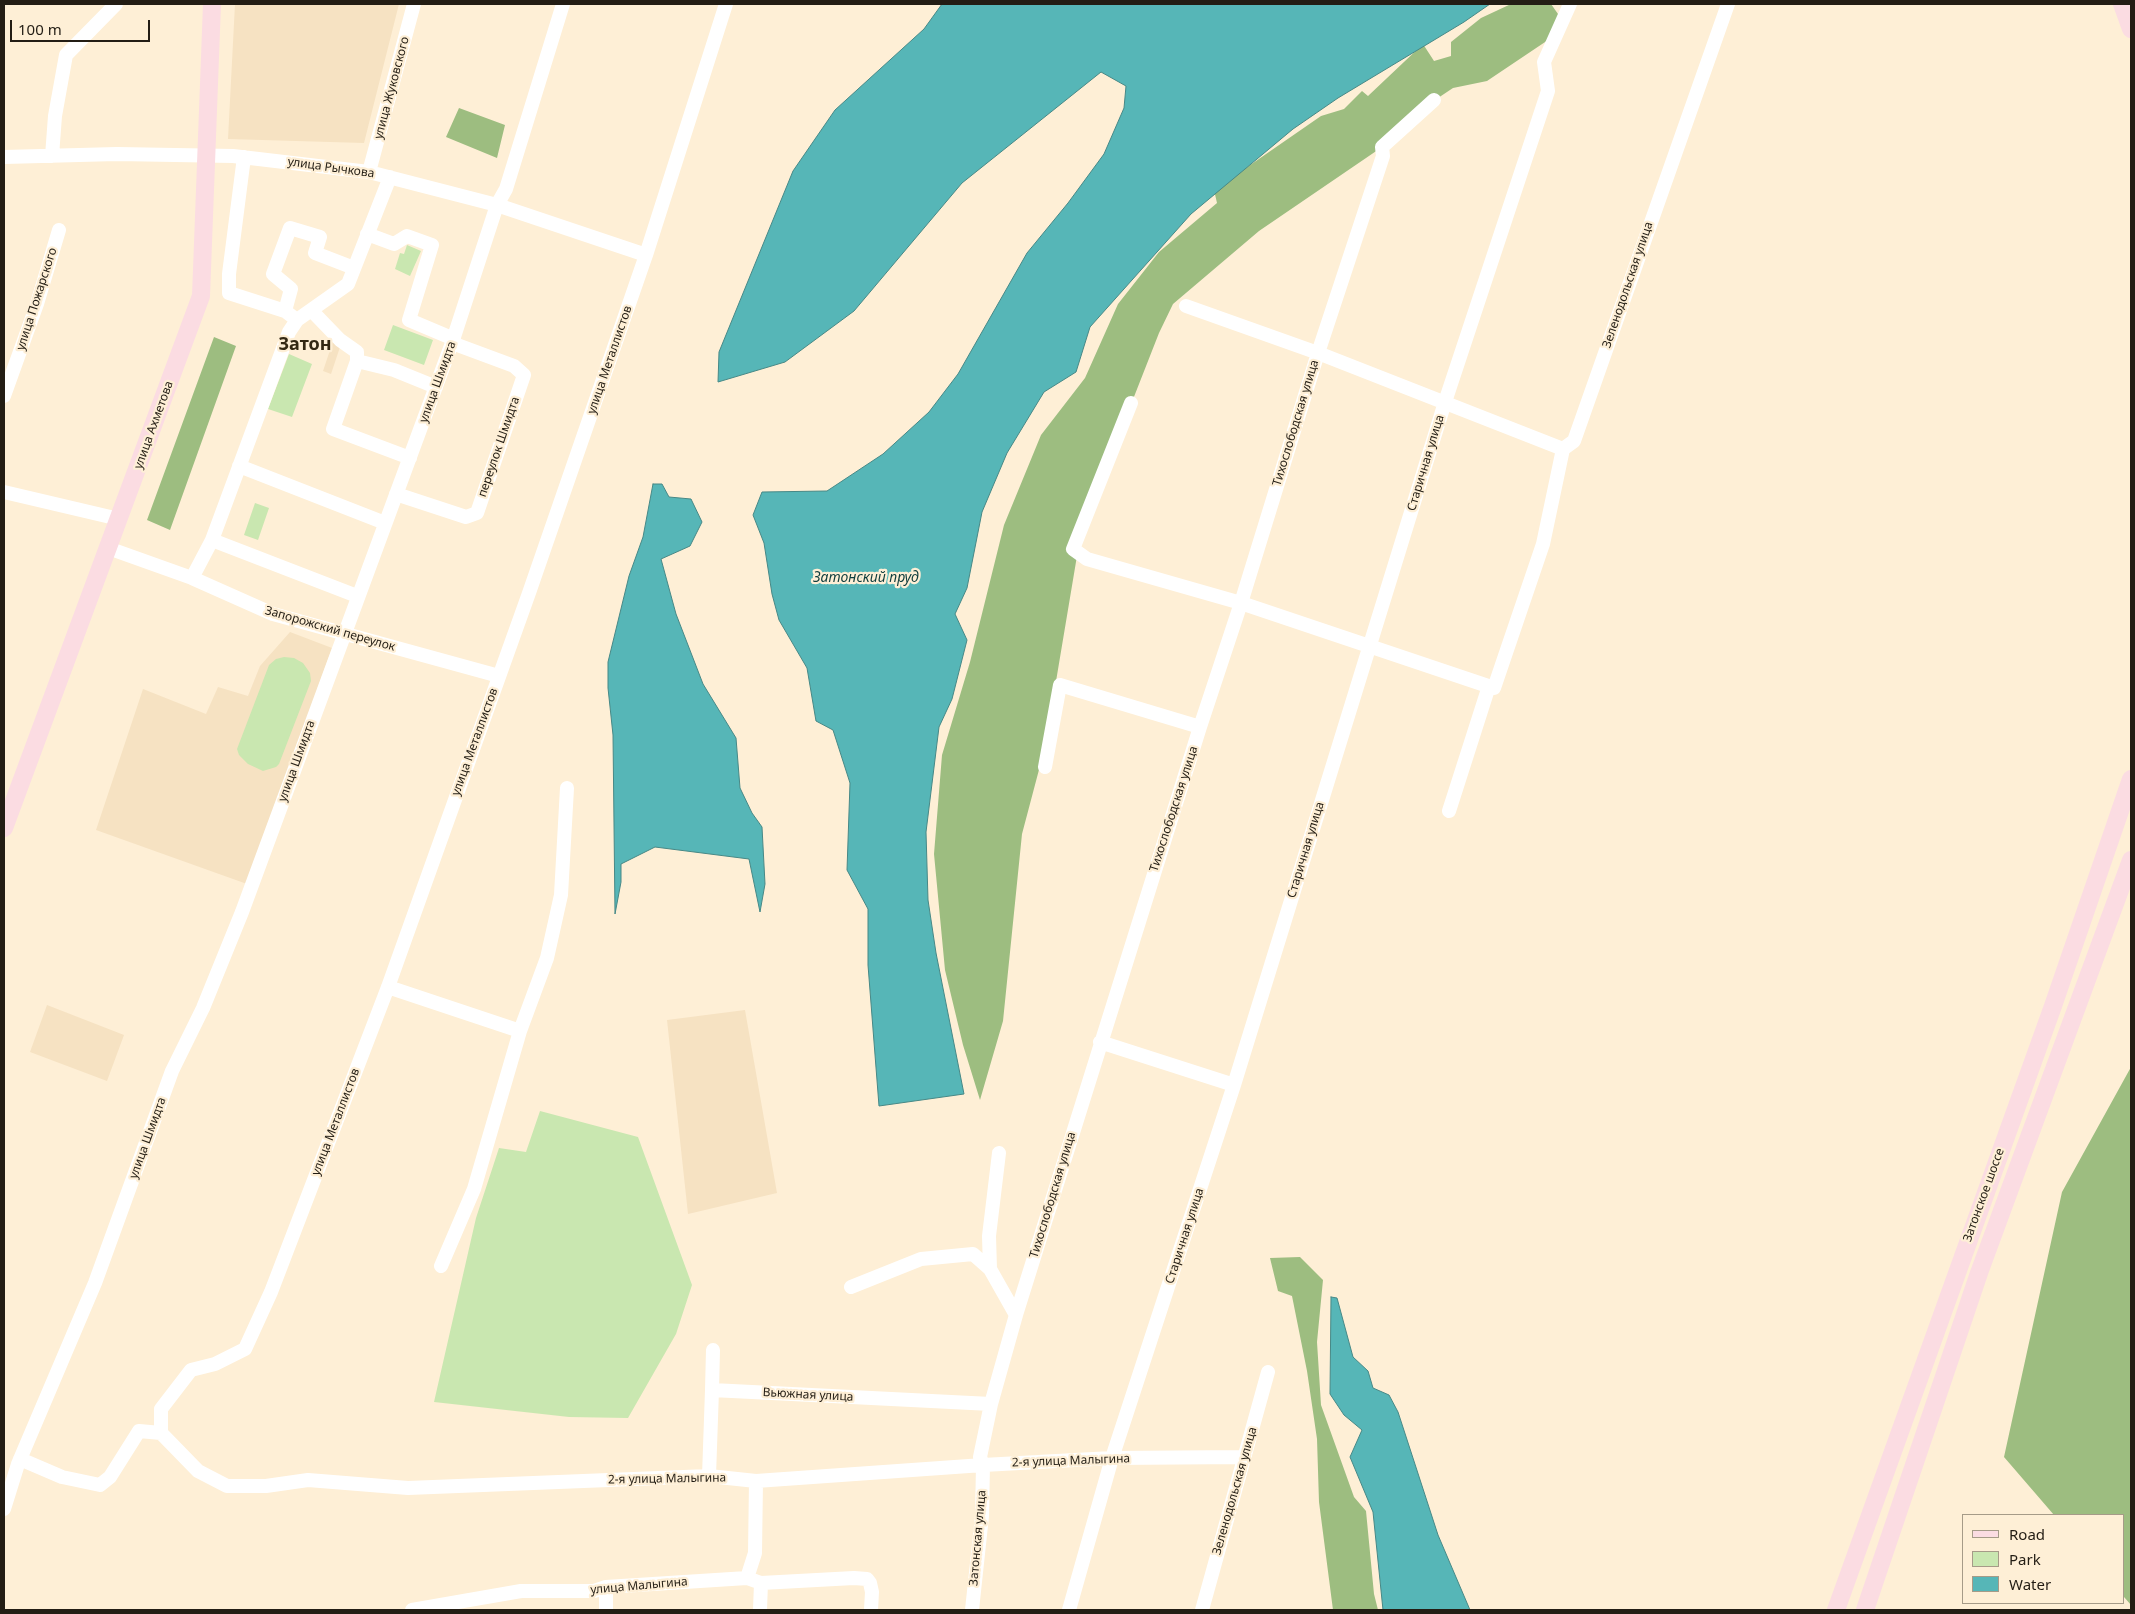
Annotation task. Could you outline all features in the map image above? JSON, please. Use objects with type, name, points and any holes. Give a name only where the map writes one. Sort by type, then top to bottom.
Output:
[{"type":"main road","name":"улица Ахметова","points":[[4,828],[201,296],[212,4]]},
{"type":"main road","points":[[2122,4],[2131,29]]},
{"type":"main road","name":"Затонское шоссе","points":[[1836,1610],[2053,1006],[2131,779]]},
{"type":"main road","name":"Затонское шоссе","points":[[1865,1610],[1979,1273],[2131,860]]},
{"type":"street","points":[[52,156],[54,116],[66,55],[116,4]]},
{"type":"street","name":"улица Жуковского","points":[[369,172],[414,4]]},
{"type":"street","name":"улица Шмидта","points":[[4,1509],[20,1459],[95,1283],[172,1071],[203,1008],[242,912],[343,634],[453,341],[497,205],[506,189],[563,4]]},
{"type":"street","name":"улица Металлистов","points":[[161,1433],[162,1409],[191,1370],[215,1364],[244,1350],[271,1292],[388,986],[499,676],[646,255],[726,4]]},
{"type":"street","name":"Старичная улица","points":[[1069,1610],[1112,1458],[1234,1084],[1368,645],[1445,402],[1548,91],[1544,62],[1570,4]]},
{"type":"street","name":"Зеленодольская улица","points":[[1492,687],[1542,544],[1569,445],[1728,4]]},
{"type":"street","name":"Тихослободская улица","points":[[983,1465],[980,1456],[991,1404],[1016,1315],[1100,1042],[1241,603],[1318,353],[1383,156],[1382,147],[1434,100]]},
{"type":"street","name":"улица Рычкова","points":[[4,157],[244,157],[369,172],[497,205],[646,255]]},
{"type":"street","points":[[244,157],[229,274],[229,293],[285,311],[297,320]]},
{"type":"street","points":[[192,578],[212,540],[289,332],[297,320],[348,284],[366,234],[390,177]]},
{"type":"street","points":[[285,311],[291,289],[273,274],[290,228],[320,237],[315,254],[354,268]]},
{"type":"street","name":"улица Пожарского","points":[[4,396],[37,304],[59,230]]},
{"type":"street","points":[[366,234],[394,244],[407,236],[432,245],[409,320],[453,341]]},
{"type":"street","points":[[1186,306],[1318,353],[1445,402],[1569,445]]},
{"type":"street","points":[[311,310],[340,340],[357,352],[358,361],[332,429],[410,458]]},
{"type":"street","name":"переулок Шмидта","points":[[396,494],[466,517],[477,513],[524,375],[514,366],[453,341]]},
{"type":"street","points":[[358,361],[394,370],[436,387]]},
{"type":"street","points":[[1131,403],[1072,549],[1088,559],[1241,603],[1492,687],[1449,811]]},
{"type":"street","points":[[239,466],[385,523]]},
{"type":"street","points":[[4,492],[119,519]]},
{"type":"street","points":[[212,540],[358,596]]},
{"type":"street","name":"Запорожский переулок","points":[[108,548],[192,578],[273,614],[499,676]]},
{"type":"street","points":[[1045,767],[1060,685],[1200,726]]},
{"type":"street","points":[[441,1266],[474,1189],[520,1031],[547,958],[561,895],[568,788]]},
{"type":"street","points":[[388,986],[520,1031]]},
{"type":"street","points":[[1100,1042],[1234,1084]]},
{"type":"street","points":[[990,1269],[989,1236],[998,1153]]},
{"type":"street","points":[[852,1288],[921,1260],[973,1254],[990,1269],[1016,1315]]},
{"type":"street","points":[[709,1476],[713,1350]]},
{"type":"street","name":"Зеленодольская улица","points":[[1202,1610],[1268,1372]]},
{"type":"street","name":"Вьюжная улица","points":[[712,1390],[991,1404]]},
{"type":"street","points":[[20,1459],[62,1477],[100,1484],[110,1476],[139,1431],[161,1433]]},
{"type":"street","name":"2-я улица Малыгина","points":[[161,1433],[198,1471],[227,1486],[266,1486],[308,1480],[408,1488],[709,1476],[756,1481],[1112,1458],[1245,1457]]},
{"type":"street","name":"Затонская улица","points":[[972,1610],[982,1516],[983,1465]]},
{"type":"street","points":[[747,1578],[755,1553],[756,1481]]},
{"type":"street","name":"улица Малыгина","points":[[412,1610],[521,1591],[594,1590],[606,1587],[747,1578],[761,1583],[854,1578],[867,1579],[872,1587],[871,1610]]},
{"type":"street","points":[[760,1610],[761,1583]]},
{"type":"street","points":[[606,1587],[606,1610]]},
{"type":"shaded area","points":[[235,4],[399,4],[364,143],[228,139]]},
{"type":"shaded area","points":[[333,341],[341,344],[331,374],[323,371]]},
{"type":"shaded area","points":[[290,632],[332,648],[247,884],[96,830],[143,689],[206,714],[218,687],[248,696],[260,666]]},
{"type":"shaded area","points":[[47,1005],[124,1035],[107,1081],[30,1052]]},
{"type":"shaded area","points":[[745,1010],[777,1193],[688,1214],[667,1020]]},
{"type":"green space","points":[[1511,4],[1551,4],[1558,14],[1557,34],[1487,81],[1453,88],[1396,126],[1388,143],[1259,231],[1173,304],[1159,333],[1081,532],[1045,747],[1022,834],[1003,1021],[980,1100],[963,1045],[945,970],[934,854],[942,755],[970,662],[1004,525],[1041,435],[1085,378],[1118,304],[1159,252],[1217,203],[1214,190],[1321,116],[1344,109],[1362,91],[1368,96],[1423,44],[1434,61],[1451,56],[1451,42],[1481,18]]},
{"type":"green space","points":[[459,108],[505,125],[497,158],[446,137]]},
{"type":"green space","points":[[407,245],[421,251],[410,276],[395,269],[400,253],[404,254]]},
{"type":"green space","points":[[393,325],[433,340],[424,365],[384,350]]},
{"type":"green space","points":[[214,337],[236,346],[170,530],[147,520]]},
{"type":"green space","points":[[289,354],[312,364],[292,417],[268,409]]},
{"type":"green space","points":[[255,503],[269,508],[258,540],[244,535]]},
{"type":"green space","points":[[284,657],[294,658],[303,663],[310,673],[311,681],[279,764],[276,767],[263,771],[248,764],[239,755],[237,749],[269,665],[276,659]]},
{"type":"green space","points":[[2131,1067],[2131,1605],[2125,1598],[2125,1514],[2053,1514],[2004,1457],[2062,1192]]},
{"type":"green space","points":[[540,1111],[638,1137],[692,1285],[676,1334],[628,1418],[569,1417],[434,1402],[476,1218],[499,1148],[526,1152]]},
{"type":"green space","points":[[1300,1257],[1323,1280],[1317,1342],[1321,1405],[1354,1497],[1366,1511],[1374,1594],[1378,1610],[1333,1610],[1319,1502],[1317,1439],[1307,1371],[1292,1296],[1278,1291],[1270,1258]]},
{"type":"water","name":"Затонский пруд","points":[[942,4],[1490,4],[1464,22],[1338,98],[1293,129],[1191,214],[1090,327],[1076,372],[1044,392],[1007,453],[982,512],[967,588],[955,614],[967,640],[952,699],[939,727],[926,832],[928,900],[936,953],[964,1094],[879,1106],[868,965],[868,909],[847,870],[850,783],[833,730],[816,721],[807,668],[779,620],[772,594],[764,543],[753,515],[762,492],[827,491],[883,454],[929,412],[958,374],[1027,253],[1068,203],[1104,154],[1124,108],[1126,86],[1101,72],[962,183],[854,311],[785,362],[718,382],[719,352],[793,171],[835,110],[924,29]]},
{"type":"water","points":[[653,484],[662,484],[669,497],[691,499],[702,522],[690,546],[661,559],[676,614],[703,684],[736,738],[740,788],[752,813],[762,827],[765,884],[760,912],[749,859],[655,847],[621,864],[621,882],[615,914],[613,735],[608,688],[608,662],[629,576],[643,537]]},
{"type":"water","points":[[1331,1297],[1337,1298],[1353,1357],[1368,1371],[1373,1388],[1389,1395],[1398,1412],[1438,1535],[1470,1610],[1383,1610],[1373,1512],[1350,1457],[1362,1430],[1344,1415],[1330,1394]]},
{"type":"district","name":"Затон","points":[[305,345]]}]
